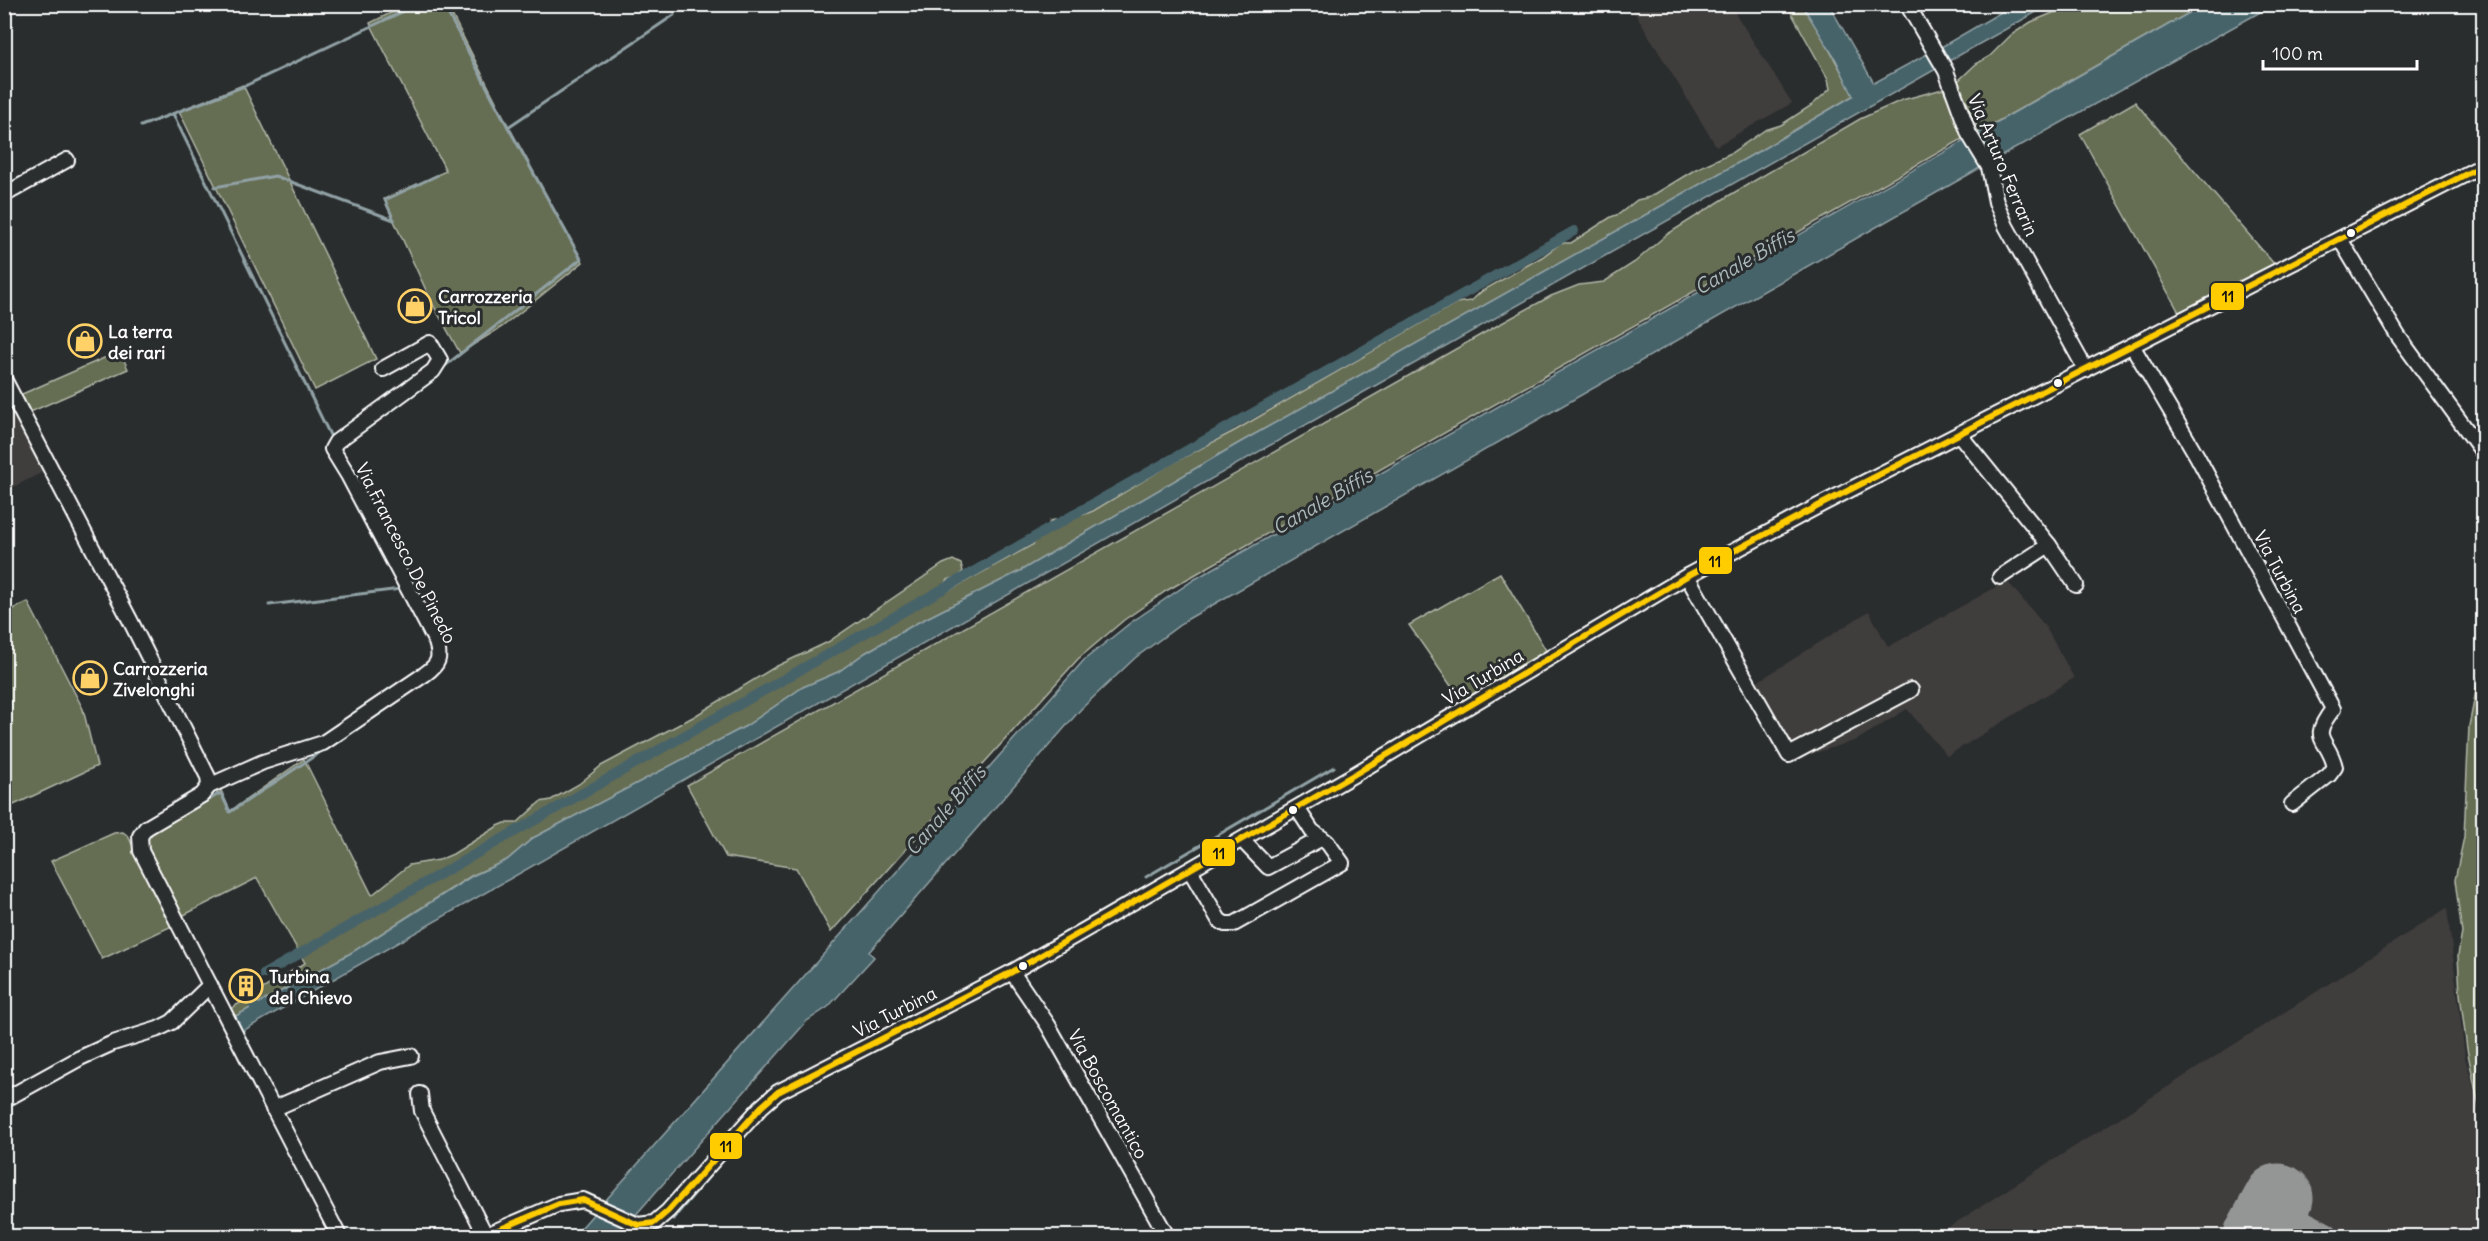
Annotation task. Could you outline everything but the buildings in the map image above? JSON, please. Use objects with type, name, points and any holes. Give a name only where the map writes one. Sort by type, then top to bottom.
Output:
[{"type":"street","name":"Via Arturo Ferrarin","points":[[1907,4],[1946,71],[1970,134],[1989,167],[1996,202],[2006,226],[2086,370]]},
{"type":"street","points":[[4,195],[68,160]]},
{"type":"street","name":"Via Turbina","points":[[420,1094],[422,1111],[485,1236],[559,1204],[583,1200],[591,1202],[640,1229],[654,1223],[668,1211],[749,1120],[778,1092],[1012,972],[1297,808],[1687,576],[2484,165]]},
{"type":"street","points":[[2340,239],[2398,336],[2484,454]]},
{"type":"street","name":"Via Francesco De Pinedo","points":[[339,1236],[141,850],[140,836],[146,828],[202,795],[209,786],[263,762],[323,743],[425,675],[438,662],[441,655],[436,642],[332,449],[336,441],[433,371],[440,360],[430,344],[383,369]]},
{"type":"street","name":"Via Turbina","points":[[2133,347],[2197,456],[2332,709],[2320,728],[2320,736],[2335,767],[2329,775],[2292,804]]},
{"type":"street","points":[[4,379],[130,620],[208,777],[209,786]]},
{"type":"street","points":[[1959,434],[2049,545],[2076,585]]},
{"type":"street","points":[[2000,577],[2049,545]]},
{"type":"street","points":[[1687,576],[1789,755],[1911,690]]},
{"type":"street","points":[[1190,870],[1219,920],[1225,924],[1234,924],[1342,863],[1327,842],[1312,831],[1297,808]]},
{"type":"street","points":[[1242,840],[1268,867],[1322,838]]},
{"type":"street","name":"Via Boscomantico","points":[[1012,972],[1048,1025],[1167,1236]]},
{"type":"street","points":[[4,1101],[80,1058],[172,1022],[210,985]]},
{"type":"street","points":[[273,1109],[380,1062],[411,1056]]},
{"type":"shaded area","points":[[1630,5],[1730,5],[1792,103],[1716,146]]},
{"type":"shaded area","points":[[4,392],[45,471],[5,491],[4,491]]},
{"type":"shaded area","points":[[2007,581],[2045,626],[2074,678],[1947,756],[1907,709],[1857,740],[1792,760],[1754,684],[1869,611],[1888,647]]},
{"type":"shaded area","points":[[2447,908],[2465,1057],[2483,1122],[2483,1236],[1935,1236]]},
{"type":"green space","points":[[409,4],[447,5],[508,125],[583,262],[502,327],[460,353],[431,301],[384,199],[446,171],[370,23]]},
{"type":"green space","points":[[1787,5],[1802,5],[1811,16],[1854,95],[1761,150],[1239,443],[1020,571],[917,623],[865,653],[838,672],[803,687],[746,726],[533,838],[507,860],[471,876],[351,953],[234,1017],[230,1009],[305,963],[257,878],[180,917],[145,848],[145,837],[149,833],[216,795],[220,788],[230,811],[304,759],[372,895],[409,865],[439,860],[498,826],[505,823],[517,823],[540,802],[551,800],[579,784],[601,766],[693,717],[775,667],[828,642],[943,564],[953,560],[961,564],[963,571],[957,578],[945,582],[942,590],[950,590],[1034,544],[1032,541],[1040,530],[1046,530],[1050,521],[1093,511],[1171,464],[1236,430],[1456,303],[1471,301],[1482,291],[1542,257],[1561,243],[1571,243],[1619,214],[1637,200],[1650,197],[1696,169],[1731,153],[1765,130],[1781,125],[1812,105],[1830,89],[1828,79]]},
{"type":"green space","points":[[2072,5],[2203,5],[1979,132],[1958,81],[1976,64],[1990,56],[2011,35],[2031,22]]},
{"type":"green space","points":[[243,85],[376,359],[315,390],[179,111]]},
{"type":"green space","points":[[1943,89],[1966,137],[1166,591],[1124,620],[1078,659],[831,932],[796,868],[726,857],[687,785],[1551,296],[1579,285],[1604,282],[1635,262],[1666,235],[1860,119],[1902,100]]},
{"type":"green space","points":[[2135,102],[2275,265],[2180,314],[2080,134]]},
{"type":"green space","points":[[120,351],[128,369],[28,413],[20,395]]},
{"type":"green space","points":[[1500,573],[1547,652],[1462,702],[1409,625]]},
{"type":"green space","points":[[28,602],[83,709],[97,766],[5,809],[5,613]]},
{"type":"green space","points":[[2483,656],[2484,1126],[2467,1049],[2460,994],[2458,955],[2462,933],[2455,880],[2464,837],[2469,726]]},
{"type":"green space","points":[[123,832],[128,836],[172,926],[102,959],[51,861],[114,833]]},
{"type":"water","points":[[2015,4],[2049,5],[1949,61],[1941,47]]},
{"type":"water","points":[[1802,5],[1829,5],[1874,83],[1927,54],[1936,69],[1318,418],[241,1032],[234,1017],[351,953],[472,876],[507,860],[533,838],[746,726],[803,687],[838,672],[865,653],[917,623],[1020,571],[1239,443],[1853,96],[1836,60]]},
{"type":"water","points":[[2203,5],[2273,5],[1980,168],[1188,619],[1135,658],[1081,709],[869,952],[874,957],[828,1007],[807,1021],[617,1236],[574,1236],[1084,660],[1130,623],[1195,579]]},
{"type":"waterway","points":[[141,126],[247,85],[419,4]]},
{"type":"waterway","points":[[443,4],[508,127]]},
{"type":"waterway","points":[[441,369],[581,259],[508,127],[674,15]]},
{"type":"waterway","points":[[173,114],[330,435]]},
{"type":"waterway","points":[[394,220],[385,200],[438,175]]},
{"type":"waterway","points":[[215,187],[275,176],[394,220]]},
{"type":"waterway","points":[[264,974],[1574,231]]},
{"type":"waterway","points":[[269,605],[401,589]]},
{"type":"waterway","points":[[166,824],[221,793],[230,812],[325,749]]},
{"type":"waterway","points":[[1146,877],[1334,767]]},
{"type":"waterway","points":[[244,986],[258,1013],[264,1010]]},
{"type":"waterway","points":[[673,1219],[727,1155]]},
{"type":"taxiway","points":[[2273,1209],[2325,1236]]},
{"type":"runway","points":[[2258,1236],[2279,1198]]},
{"type":"transit line","name":"11","points":[[484,1236],[559,1204],[583,1200],[638,1225],[654,1223],[668,1211],[761,1107],[778,1092],[1012,972],[1355,774],[1687,576],[1822,504],[2484,165]]},
{"type":"place","name":"Carrozzeria Tricol","points":[[415,306]]},
{"type":"place","name":"La terra dei rari","points":[[85,341]]},
{"type":"place","name":"Carrozzeria Zivelonghi","points":[[90,678]]},
{"type":"place","name":"Turbina del Chievo","points":[[246,986]]},
{"type":"water label","name":"Canale Biffis","points":[[1744,261]]},
{"type":"water label","name":"Canale Biffis","points":[[1322,501]]},
{"type":"water label","name":"Canale Biffis","points":[[945,810]]}]
